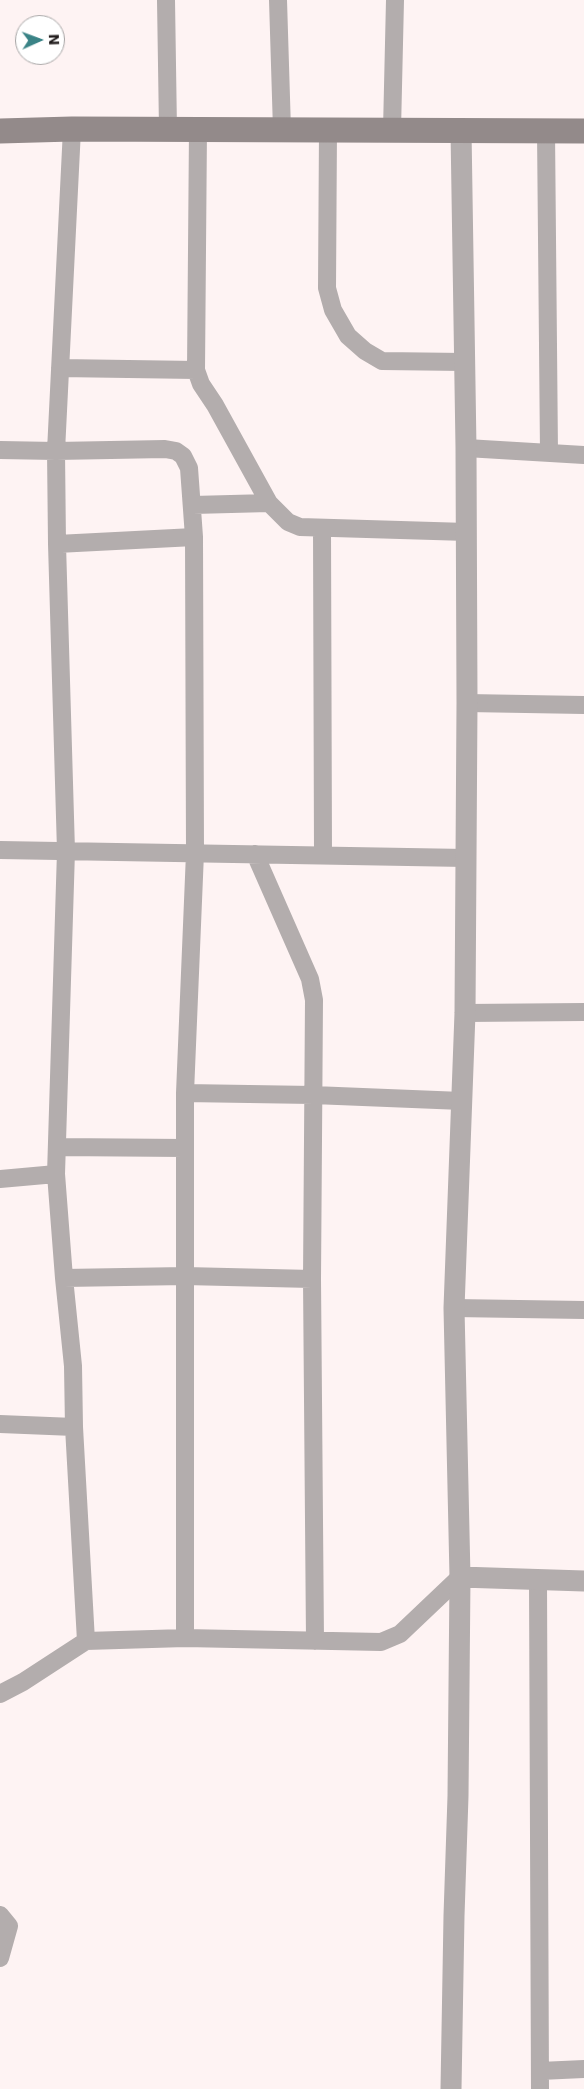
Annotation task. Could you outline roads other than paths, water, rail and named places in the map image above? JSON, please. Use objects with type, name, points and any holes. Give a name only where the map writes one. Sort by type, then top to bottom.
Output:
[{"type":"main road","points":[[0,131],[72,129],[584,131]]},
{"type":"street","points":[[166,0],[168,129]]},
{"type":"street","points":[[278,0],[282,130]]},
{"type":"street","points":[[392,130],[394,0]]},
{"type":"street","points":[[72,129],[56,451],[66,851],[56,1174],[73,1366],[74,1427],[86,1641]]},
{"type":"street","points":[[198,129],[196,370],[201,384],[215,405],[269,503],[288,522],[300,527],[467,532]]},
{"type":"street","points":[[328,130],[327,288],[333,310],[348,336],[365,351],[382,361],[464,362]]},
{"type":"street","points":[[451,2089],[458,1796],[460,1577],[454,1308],[465,1013],[467,703],[467,532],[461,130]]},
{"type":"street","points":[[546,131],[549,453]]},
{"type":"street","points":[[60,368],[196,370]]},
{"type":"street","points":[[466,448],[584,455]]},
{"type":"street","points":[[0,450],[165,449],[176,451],[183,456],[189,468],[194,537],[195,853],[185,1093],[185,1638]]},
{"type":"street","points":[[193,505],[269,503]]},
{"type":"street","points":[[322,528],[323,855]]},
{"type":"street","points":[[57,544],[194,537]]},
{"type":"street","points":[[467,703],[584,705]]},
{"type":"street","points":[[0,850],[466,858]]},
{"type":"street","points":[[255,854],[310,978],[314,1000],[312,1279],[315,1641]]},
{"type":"street","points":[[465,1013],[584,1012]]},
{"type":"street","points":[[185,1093],[313,1095],[462,1101]]},
{"type":"street","points":[[56,1147],[185,1148]]},
{"type":"street","points":[[0,1179],[56,1174]]},
{"type":"street","points":[[64,1278],[185,1276],[312,1279]]},
{"type":"street","points":[[454,1308],[584,1310]]},
{"type":"street","points":[[0,1424],[74,1427]]},
{"type":"street","points":[[2,1689],[30,1678],[86,1641],[185,1638],[381,1642],[400,1634],[460,1577],[584,1581]]},
{"type":"street","points":[[538,1581],[540,2089]]},
{"type":"street","points":[[0,1915],[9,1926],[0,1958]]},
{"type":"street","points":[[540,2071],[584,2069]]}]
